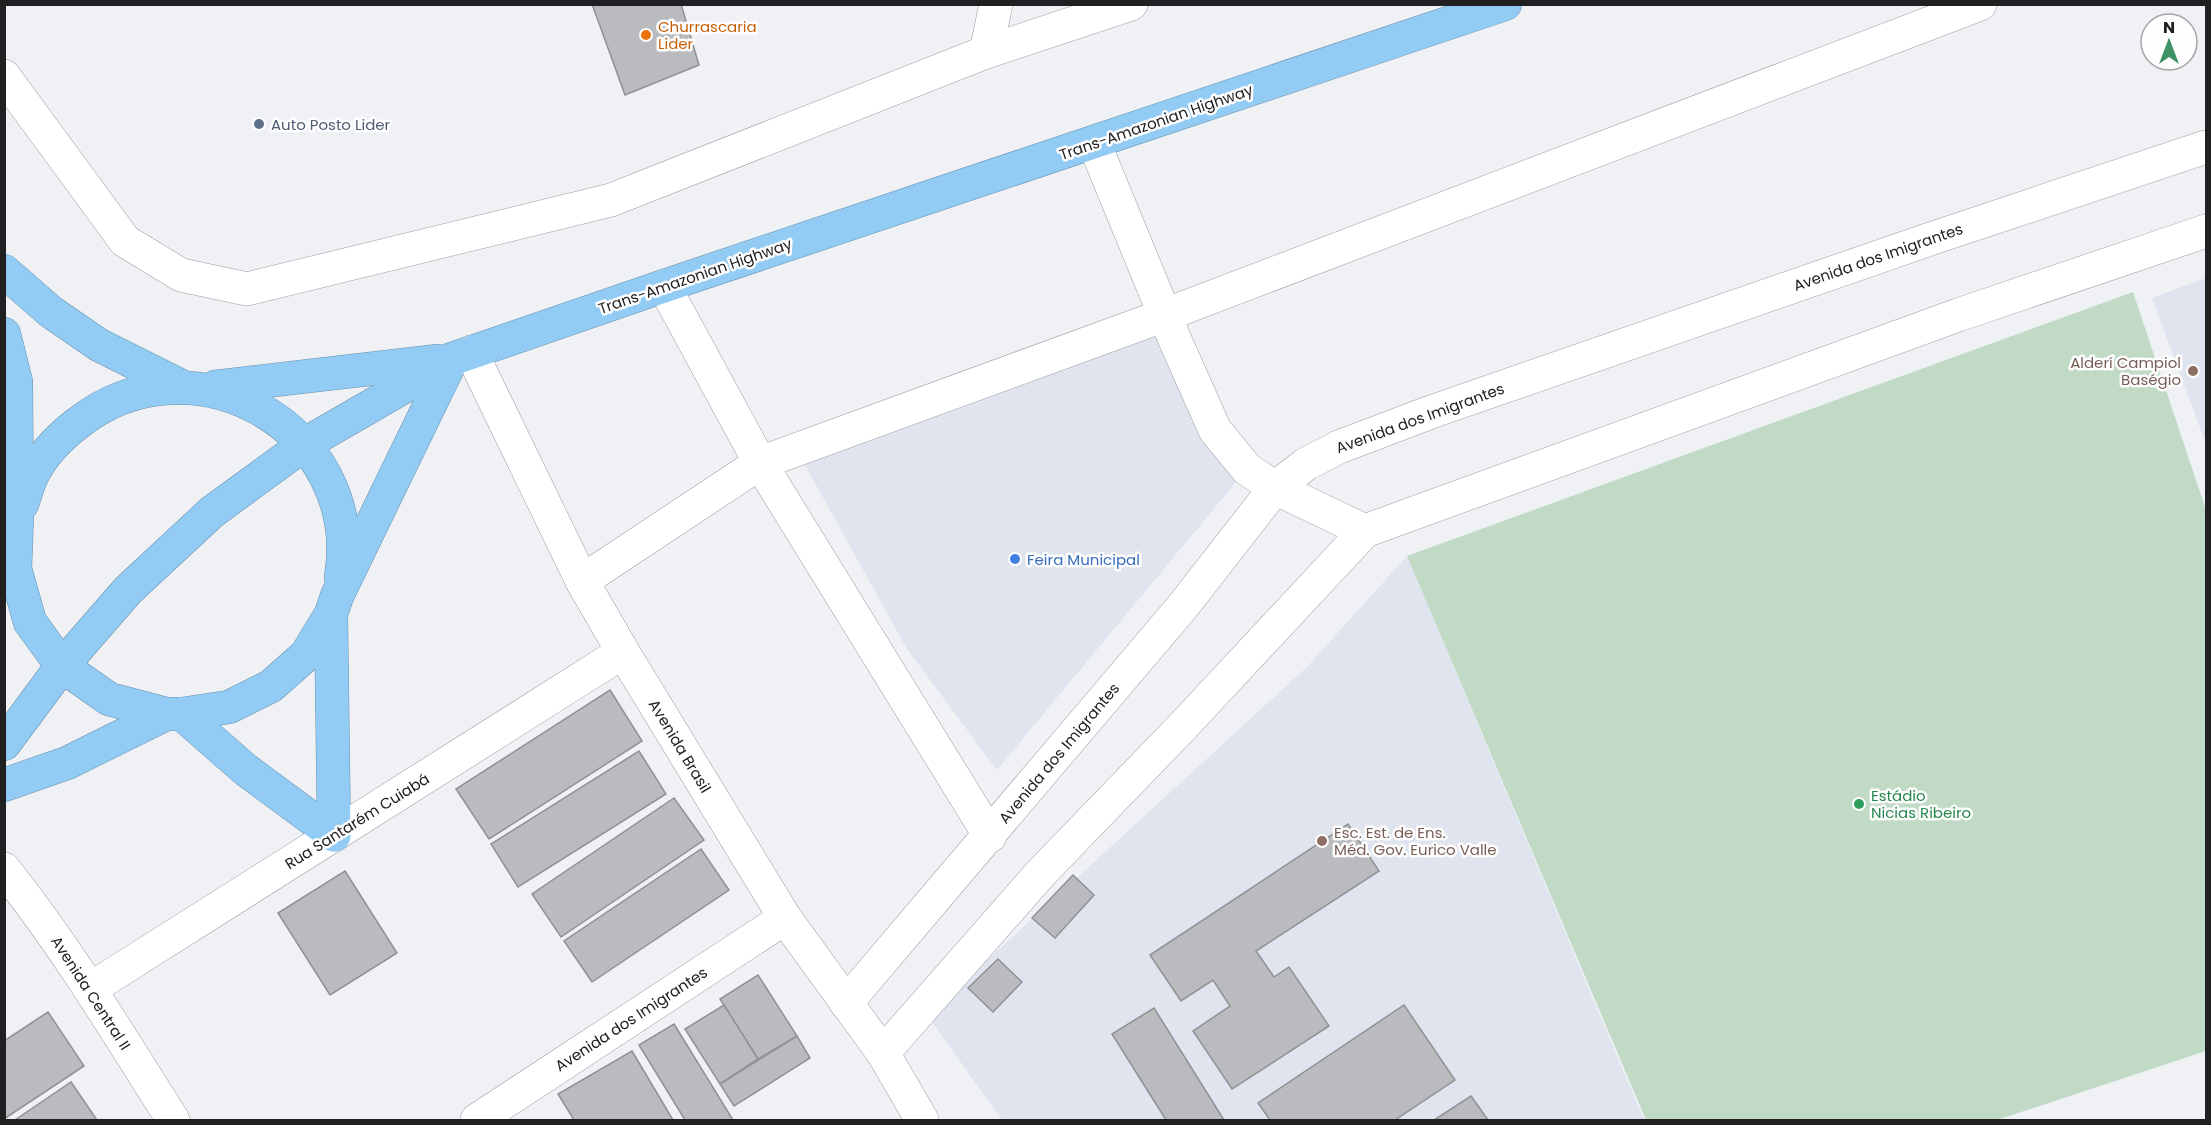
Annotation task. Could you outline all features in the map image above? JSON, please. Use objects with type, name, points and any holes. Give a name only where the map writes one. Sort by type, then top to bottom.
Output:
[{"type":"highway","name":"Trans-Amazonian Highway","points":[[4,744],[62,666],[128,590],[212,512],[305,444],[461,356],[1505,4]]},
{"type":"highway","points":[[4,271],[51,312],[99,345],[194,388],[243,399],[277,418],[305,444],[327,478],[340,516],[344,556],[334,605],[334,834]]},
{"type":"highway","points":[[4,334],[16,382],[18,515],[15,569],[30,622],[62,666],[109,699],[174,714],[334,834]]},
{"type":"highway","points":[[4,584],[18,515],[34,473],[60,436],[96,409],[138,391],[194,388],[461,356]]},
{"type":"highway","points":[[4,786],[67,763],[174,714],[229,707],[271,686],[306,655],[334,605],[461,356]]},
{"type":"street","points":[[986,51],[996,4]]},
{"type":"street","points":[[4,76],[125,241],[181,275],[247,289],[611,200],[986,51],[1131,4]]},
{"type":"street","points":[[582,581],[760,463],[1165,315],[1980,4]]},
{"type":"street","points":[[1094,143],[1215,430],[1247,468],[1275,488],[1365,531]]},
{"type":"street","name":"Avenida dos Imigrantes","points":[[846,1003],[1183,606],[1275,488],[1306,464],[1339,447],[1399,423],[1932,238],[2206,147]]},
{"type":"street","points":[[883,1053],[1040,874],[1184,725],[1365,531],[1958,315],[2206,231]]},
{"type":"street","points":[[664,286],[760,463],[990,836]]},
{"type":"street","name":"Avenida Brasil","points":[[461,356],[582,581],[623,652],[785,918],[883,1053],[922,1120]]},
{"type":"street","name":"Rua Santarém Cuiabá","points":[[90,989],[623,652]]},
{"type":"street","name":"Avenida Central II","points":[[4,869],[25,895],[90,989],[173,1120]]},
{"type":"street","name":"Avenida dos Imigrantes","points":[[477,1120],[785,918]]},
{"type":"shaded area","name":"Alderí Campiol Baségio","points":[[2206,278],[2206,444],[2152,298]]},
{"type":"shaded area","name":"Feira Municipal","points":[[1165,315],[1247,469],[997,770],[907,649],[805,465]]},
{"type":"shaded area","name":"Esc. Est. de Ens. Méd. Gov. Eurico Valle","points":[[1407,556],[1644,1120],[1002,1120],[927,1015],[1307,667]]},
{"type":"green space","name":"Estádio Nicias Ribeiro","points":[[2133,292],[2206,510],[2206,1051],[1997,1120],[1646,1120],[1407,556]]},
{"type":"building","name":"Churrascaria Lider","points":[[592,4],[681,4],[699,65],[625,95]]},
{"type":"building","points":[[610,690],[642,741],[489,839],[456,789]]},
{"type":"building","points":[[639,751],[666,794],[518,887],[491,844]]},
{"type":"building","points":[[674,798],[704,840],[561,937],[532,894]]},
{"type":"building","points":[[1348,824],[1379,871],[1256,951],[1274,977],[1289,967],[1329,1026],[1232,1089],[1193,1031],[1230,1006],[1213,980],[1181,1001],[1150,955]]},
{"type":"building","points":[[701,849],[729,890],[592,982],[564,941]]},
{"type":"building","points":[[345,871],[397,953],[330,995],[278,913]]},
{"type":"building","points":[[1073,875],[1094,895],[1055,938],[1032,918]]},
{"type":"building","points":[[998,959],[1022,982],[993,1012],[968,988]]},
{"type":"building","points":[[758,975],[797,1036],[758,1059],[720,999]]},
{"type":"building","points":[[724,1005],[758,1059],[720,1084],[685,1029]]},
{"type":"building","points":[[1404,1005],[1455,1080],[1395,1120],[1270,1120],[1258,1103]]},
{"type":"building","points":[[1154,1008],[1224,1120],[1166,1120],[1112,1034]]},
{"type":"building","points":[[48,1012],[84,1066],[4,1119],[4,1041]]},
{"type":"building","points":[[674,1024],[733,1120],[685,1120],[639,1045]]},
{"type":"building","points":[[797,1036],[810,1058],[734,1106],[720,1084]]},
{"type":"building","points":[[632,1051],[673,1120],[574,1120],[558,1094]]},
{"type":"building","points":[[71,1082],[97,1120],[15,1120]]},
{"type":"building","points":[[1471,1096],[1488,1120],[1434,1120]]},
{"type":"place","name":"Churrascaria Lider","points":[[646,35]]},
{"type":"place","name":"Auto Posto Lider","points":[[259,124]]},
{"type":"place","name":"Alderí Campiol Baségio","points":[[2193,371]]},
{"type":"place","name":"Feira Municipal","points":[[1015,559]]},
{"type":"place","name":"Estádio Nicias Ribeiro","points":[[1859,804]]},
{"type":"place","name":"Esc. Est. de Ens. Méd. Gov. Eurico Valle","points":[[1322,841]]}]
